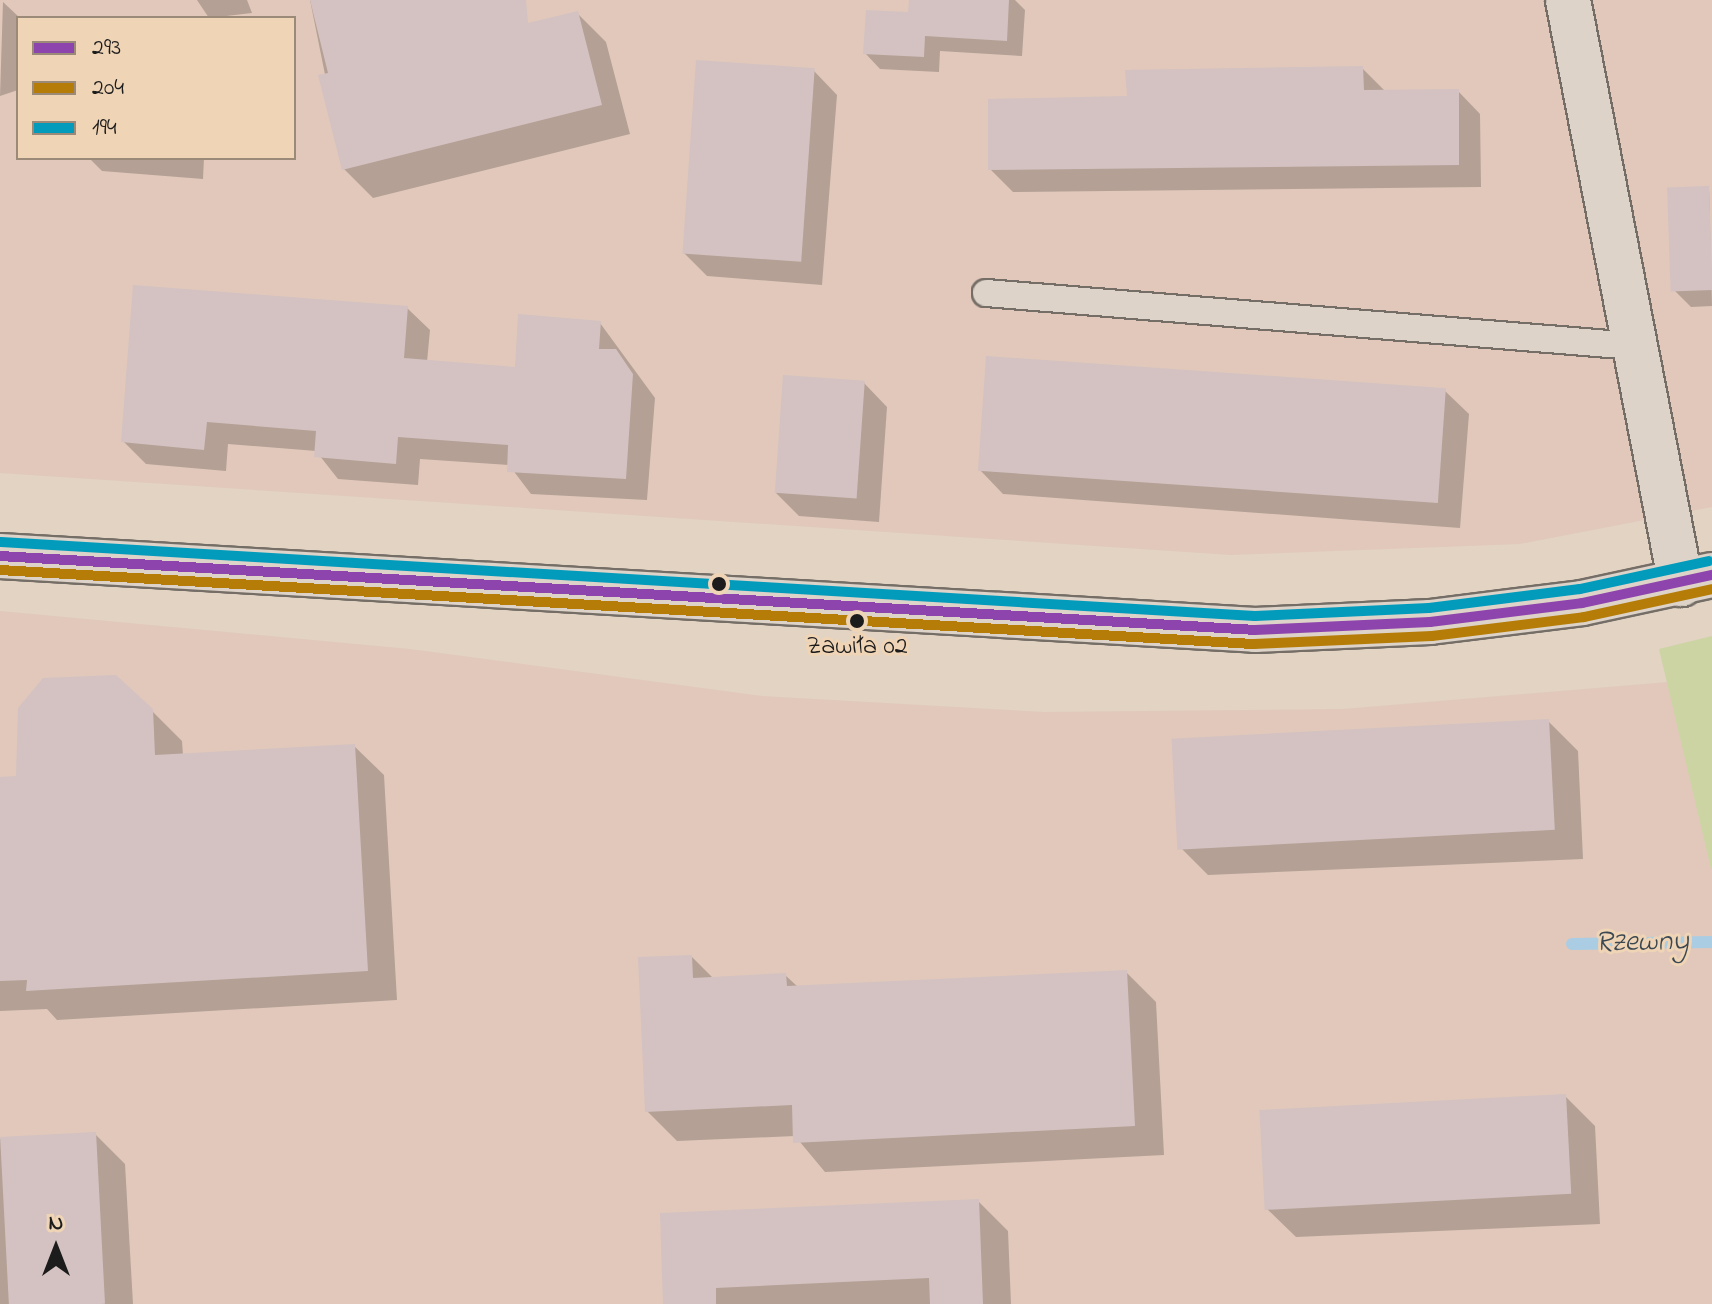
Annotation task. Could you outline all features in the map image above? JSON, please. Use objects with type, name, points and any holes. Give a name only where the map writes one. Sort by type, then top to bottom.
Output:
[{"type":"street","points":[[0,556],[880,613],[1255,630],[1430,622],[1696,580],[1633,346],[1568,0]]},
{"type":"lane","points":[[986,293],[1633,346]]},
{"type":"shaded area","points":[[0,0],[1712,0],[1712,507],[1520,544],[1231,555],[0,473]]},
{"type":"shaded area","points":[[0,611],[410,649],[762,696],[1044,712],[1343,709],[1668,682],[1712,873],[1712,1304],[0,1304]]},
{"type":"green space","points":[[1712,636],[1712,873],[1659,649]]},
{"type":"building","points":[[310,0],[526,0],[528,23],[578,11],[602,105],[342,170],[318,75],[328,73]]},
{"type":"building","points":[[909,0],[1009,0],[1007,41],[925,36],[924,57],[863,54],[866,10],[908,12]]},
{"type":"building","points":[[696,60],[815,68],[801,262],[682,254]]},
{"type":"building","points":[[1363,66],[1364,90],[1459,89],[1459,165],[988,170],[988,99],[1127,96],[1125,70]]},
{"type":"building","points":[[1709,186],[1712,290],[1671,291],[1667,187]]},
{"type":"building","points":[[133,285],[408,306],[404,358],[515,367],[518,314],[601,321],[599,349],[616,349],[633,374],[626,479],[507,472],[508,445],[398,437],[396,464],[314,457],[316,431],[207,422],[204,450],[121,442]]},
{"type":"building","points":[[986,356],[1446,388],[1438,503],[978,471]]},
{"type":"building","points":[[783,375],[865,381],[857,498],[775,493]]},
{"type":"building","points":[[116,675],[153,709],[155,755],[355,744],[368,971],[26,991],[27,980],[0,981],[0,777],[16,776],[18,708],[43,678]]},
{"type":"building","points":[[1549,719],[1555,830],[1177,850],[1172,739]]},
{"type":"building","points":[[692,955],[693,978],[786,973],[787,986],[1127,970],[1135,1126],[793,1143],[792,1105],[645,1112],[638,957]]},
{"type":"building","points":[[1566,1094],[1571,1194],[1265,1210],[1259,1110]]},
{"type":"building","points":[[96,1132],[105,1304],[9,1304],[0,1137]]},
{"type":"building","points":[[979,1199],[983,1304],[930,1304],[929,1278],[716,1288],[716,1304],[663,1304],[660,1213]]},
{"type":"waterway","name":"Rzewny","points":[[1572,944],[1712,942]]},
{"type":"transit line","name":"194","points":[[1,542],[1255,616],[1429,608],[1580,589],[1709,561]]},
{"type":"transit line","name":"293","points":[[0,556],[1255,630],[1430,622],[1582,603],[1712,575]]},
{"type":"transit line","name":"204","points":[[0,570],[1254,644],[1432,636],[1584,617],[1712,589]]},
{"type":"place","name":"Zawiła 02","points":[[857,621]]}]
